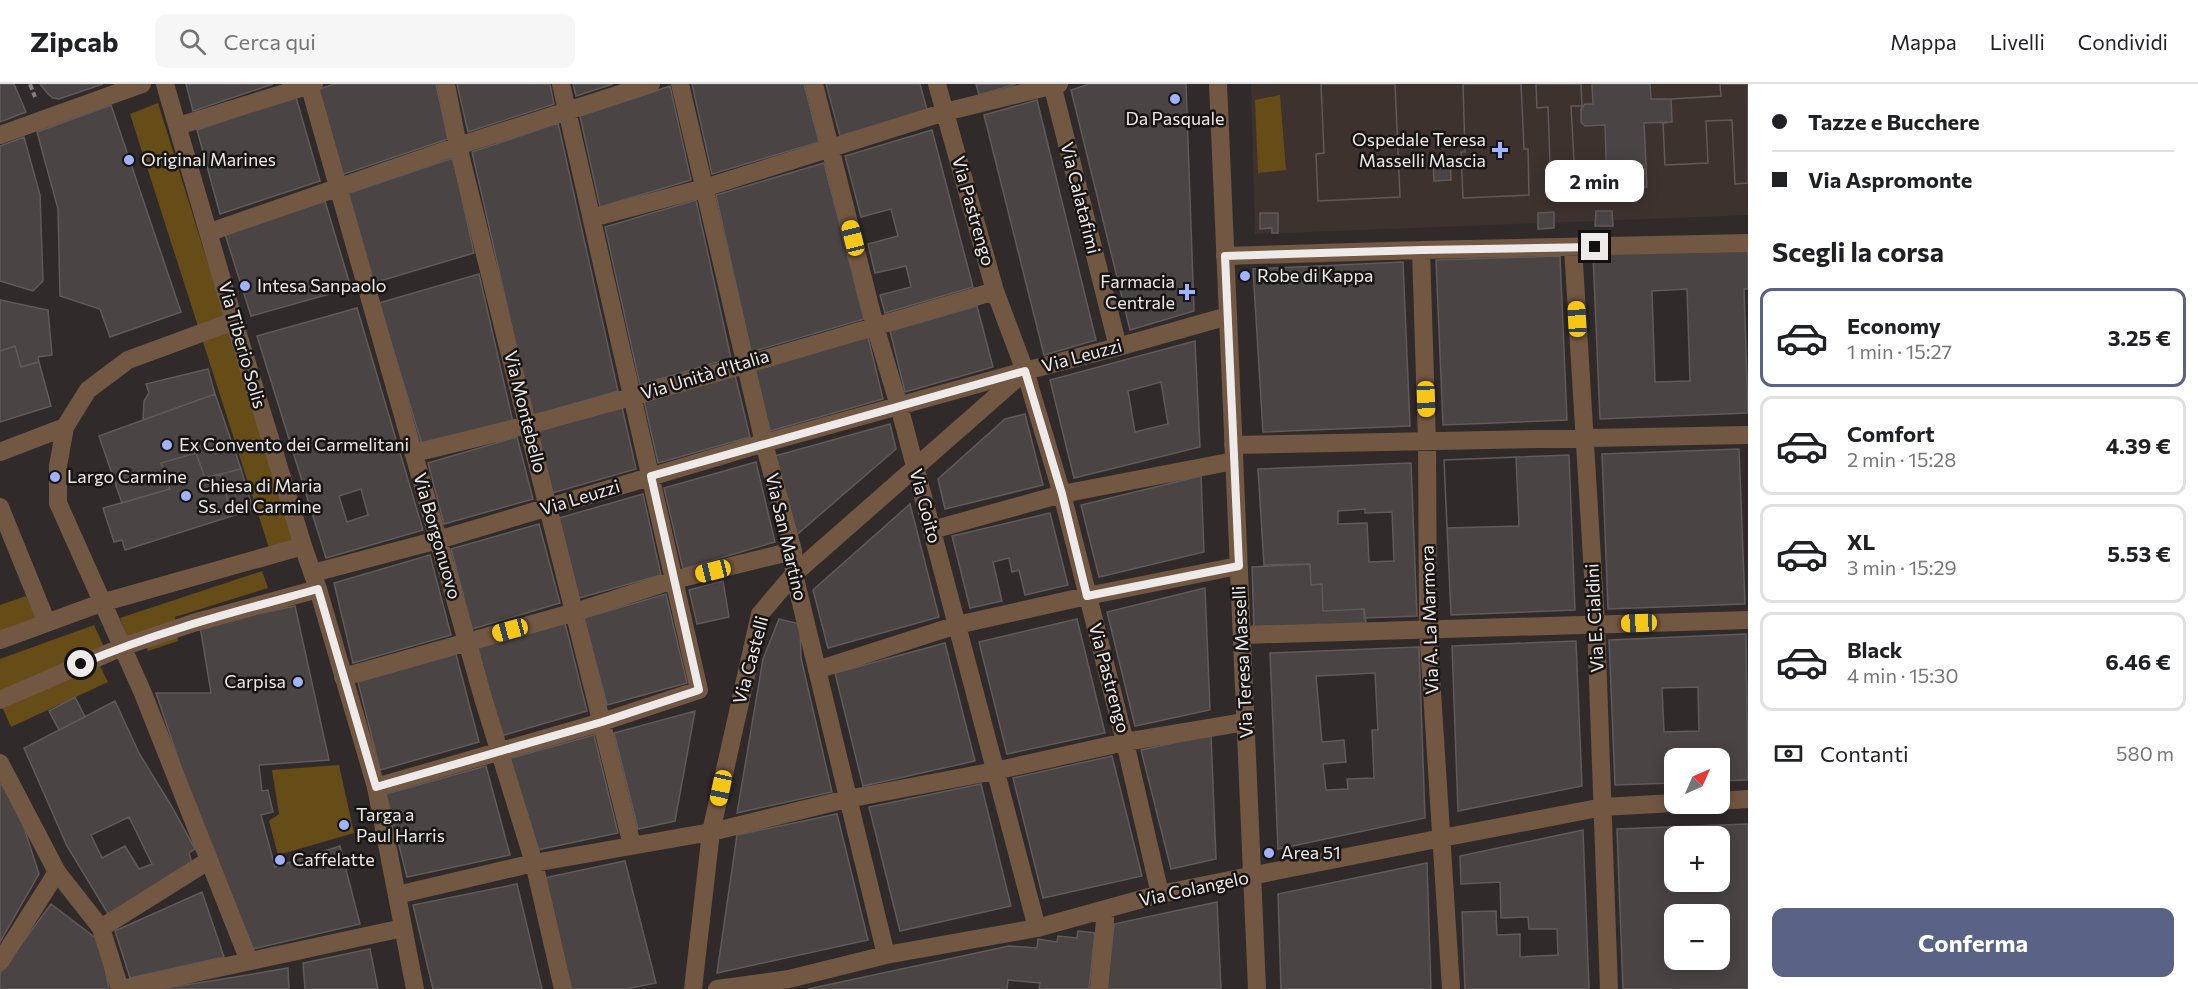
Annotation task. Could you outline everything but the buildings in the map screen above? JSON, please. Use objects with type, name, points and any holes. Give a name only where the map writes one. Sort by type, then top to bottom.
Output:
[{"type":"street","points":[[0,135],[41,113],[142,84]]},
{"type":"street","name":"Via Tiberio Solis","points":[[165,84],[210,232],[234,321],[303,546],[316,581],[376,787],[415,989]]},
{"type":"street","name":"Via Montebello","points":[[446,84],[459,146],[632,845]]},
{"type":"street","points":[[376,787],[602,722],[699,690],[561,84]]},
{"type":"street","points":[[210,232],[338,186],[651,84]]},
{"type":"street","name":"Via San Martino","points":[[680,84],[764,443],[793,551],[794,574],[886,955]]},
{"type":"street","name":"Via Goito","points":[[814,84],[875,326],[899,406],[1036,927]]},
{"type":"street","name":"Via Pastrengo","points":[[937,84],[995,291],[1025,371],[1062,494],[1125,742],[1160,894]]},
{"type":"street","name":"Via Teresa Masselli","points":[[1218,84],[1257,989]]},
{"type":"street","points":[[178,126],[311,85]]},
{"type":"street","name":"Via Borgonuovo","points":[[311,85],[467,642],[534,863],[563,989]]},
{"type":"street","points":[[592,218],[704,188],[945,112],[1054,85]]},
{"type":"street","name":"Via Calatafimi","points":[[1054,85],[1118,347]]},
{"type":"street","points":[[1225,256],[1748,243]]},
{"type":"street","name":"Via E. Cialdini","points":[[1573,247],[1596,624],[1609,989]]},
{"type":"street","name":"Via A. La Marmora","points":[[1421,250],[1427,442],[1428,630],[1451,989]]},
{"type":"street","name":"Via Unità d'Italia","points":[[414,453],[528,426],[633,397],[995,291]]},
{"type":"street","name":"Via Leuzzi","points":[[0,700],[122,647],[438,540],[764,443],[1228,316]]},
{"type":"street","points":[[234,321],[128,360],[88,390],[65,428],[58,466],[58,503],[142,691],[249,961]]},
{"type":"street","name":"Via Castelli","points":[[693,989],[711,832],[760,614],[794,574],[1025,371]]},
{"type":"street","points":[[0,452],[65,428]]},
{"type":"street","points":[[932,530],[1062,494],[1234,453],[1427,442],[1748,435]]},
{"type":"street","points":[[0,507],[47,623]]},
{"type":"street","points":[[0,640],[101,603],[303,546]]},
{"type":"street","points":[[343,677],[574,612],[674,580],[793,551]]},
{"type":"street","points":[[817,670],[957,625],[1239,566]]},
{"type":"street","points":[[1242,635],[1748,620]]},
{"type":"street","points":[[397,895],[534,863],[711,832],[847,799],[995,771],[1125,742],[1245,722]]},
{"type":"street","points":[[0,763],[57,872],[101,928],[121,989],[403,928]]},
{"type":"street","points":[[1730,800],[1748,799]]},
{"type":"street","name":"Via Colangelo","points":[[717,989],[788,984],[886,955],[1036,927],[1160,894],[1442,838],[1604,807],[1664,804]]},
{"type":"street","points":[[101,928],[208,861]]},
{"type":"street","points":[[0,962],[57,872]]},
{"type":"street","points":[[1099,989],[1106,909]]},
{"type":"shaded area","name":"Ospedale Teresa Masselli Mascia","points":[[1251,84],[1748,84],[1748,215],[1255,234]]},
{"type":"shaded area","points":[[1280,95],[1286,170],[1258,173],[1255,100]]},
{"type":"shaded area","points":[[158,103],[294,540],[269,548],[130,114]]},
{"type":"shaded area","points":[[262,571],[268,588],[175,617],[178,641],[148,651],[142,632],[127,638],[120,618]]},
{"type":"shaded area","points":[[26,596],[39,623],[0,637],[0,605]]},
{"type":"shaded area","points":[[94,625],[104,647],[93,652],[108,682],[11,727],[0,702],[0,659]]},
{"type":"shaded area","points":[[339,765],[354,833],[278,855],[269,821],[279,814],[272,770]]},
{"type":"place","name":"Da Pasquale","points":[[1175,99]]},
{"type":"place","name":"Ospedale Teresa Masselli Mascia","points":[[1500,150]]},
{"type":"place","name":"Original Marines","points":[[129,160]]},
{"type":"place","name":"Robe di Kappa","points":[[1245,276]]},
{"type":"place","name":"Intesa Sanpaolo","points":[[245,286]]},
{"type":"place","name":"Farmacia Centrale","points":[[1187,292]]},
{"type":"place","name":"Ex Convento dei Carmelitani","points":[[167,445]]},
{"type":"place","name":"Largo Carmine","points":[[55,477]]},
{"type":"place","name":"Chiesa di Maria Ss. del Carmine","points":[[186,496]]},
{"type":"place","name":"Carpisa","points":[[298,682]]},
{"type":"place","name":"Targa a Paul Harris","points":[[344,825]]},
{"type":"place","name":"Area 51","points":[[1269,853]]},
{"type":"place","name":"Caffelatte","points":[[280,860]]},
{"type":"route","points":[[81,664],[122,647],[193,623],[318,589],[376,787],[602,722],[699,690],[651,476],[1025,371],[1062,494],[1087,596],[1239,566],[1225,256],[1595,247]]}]
